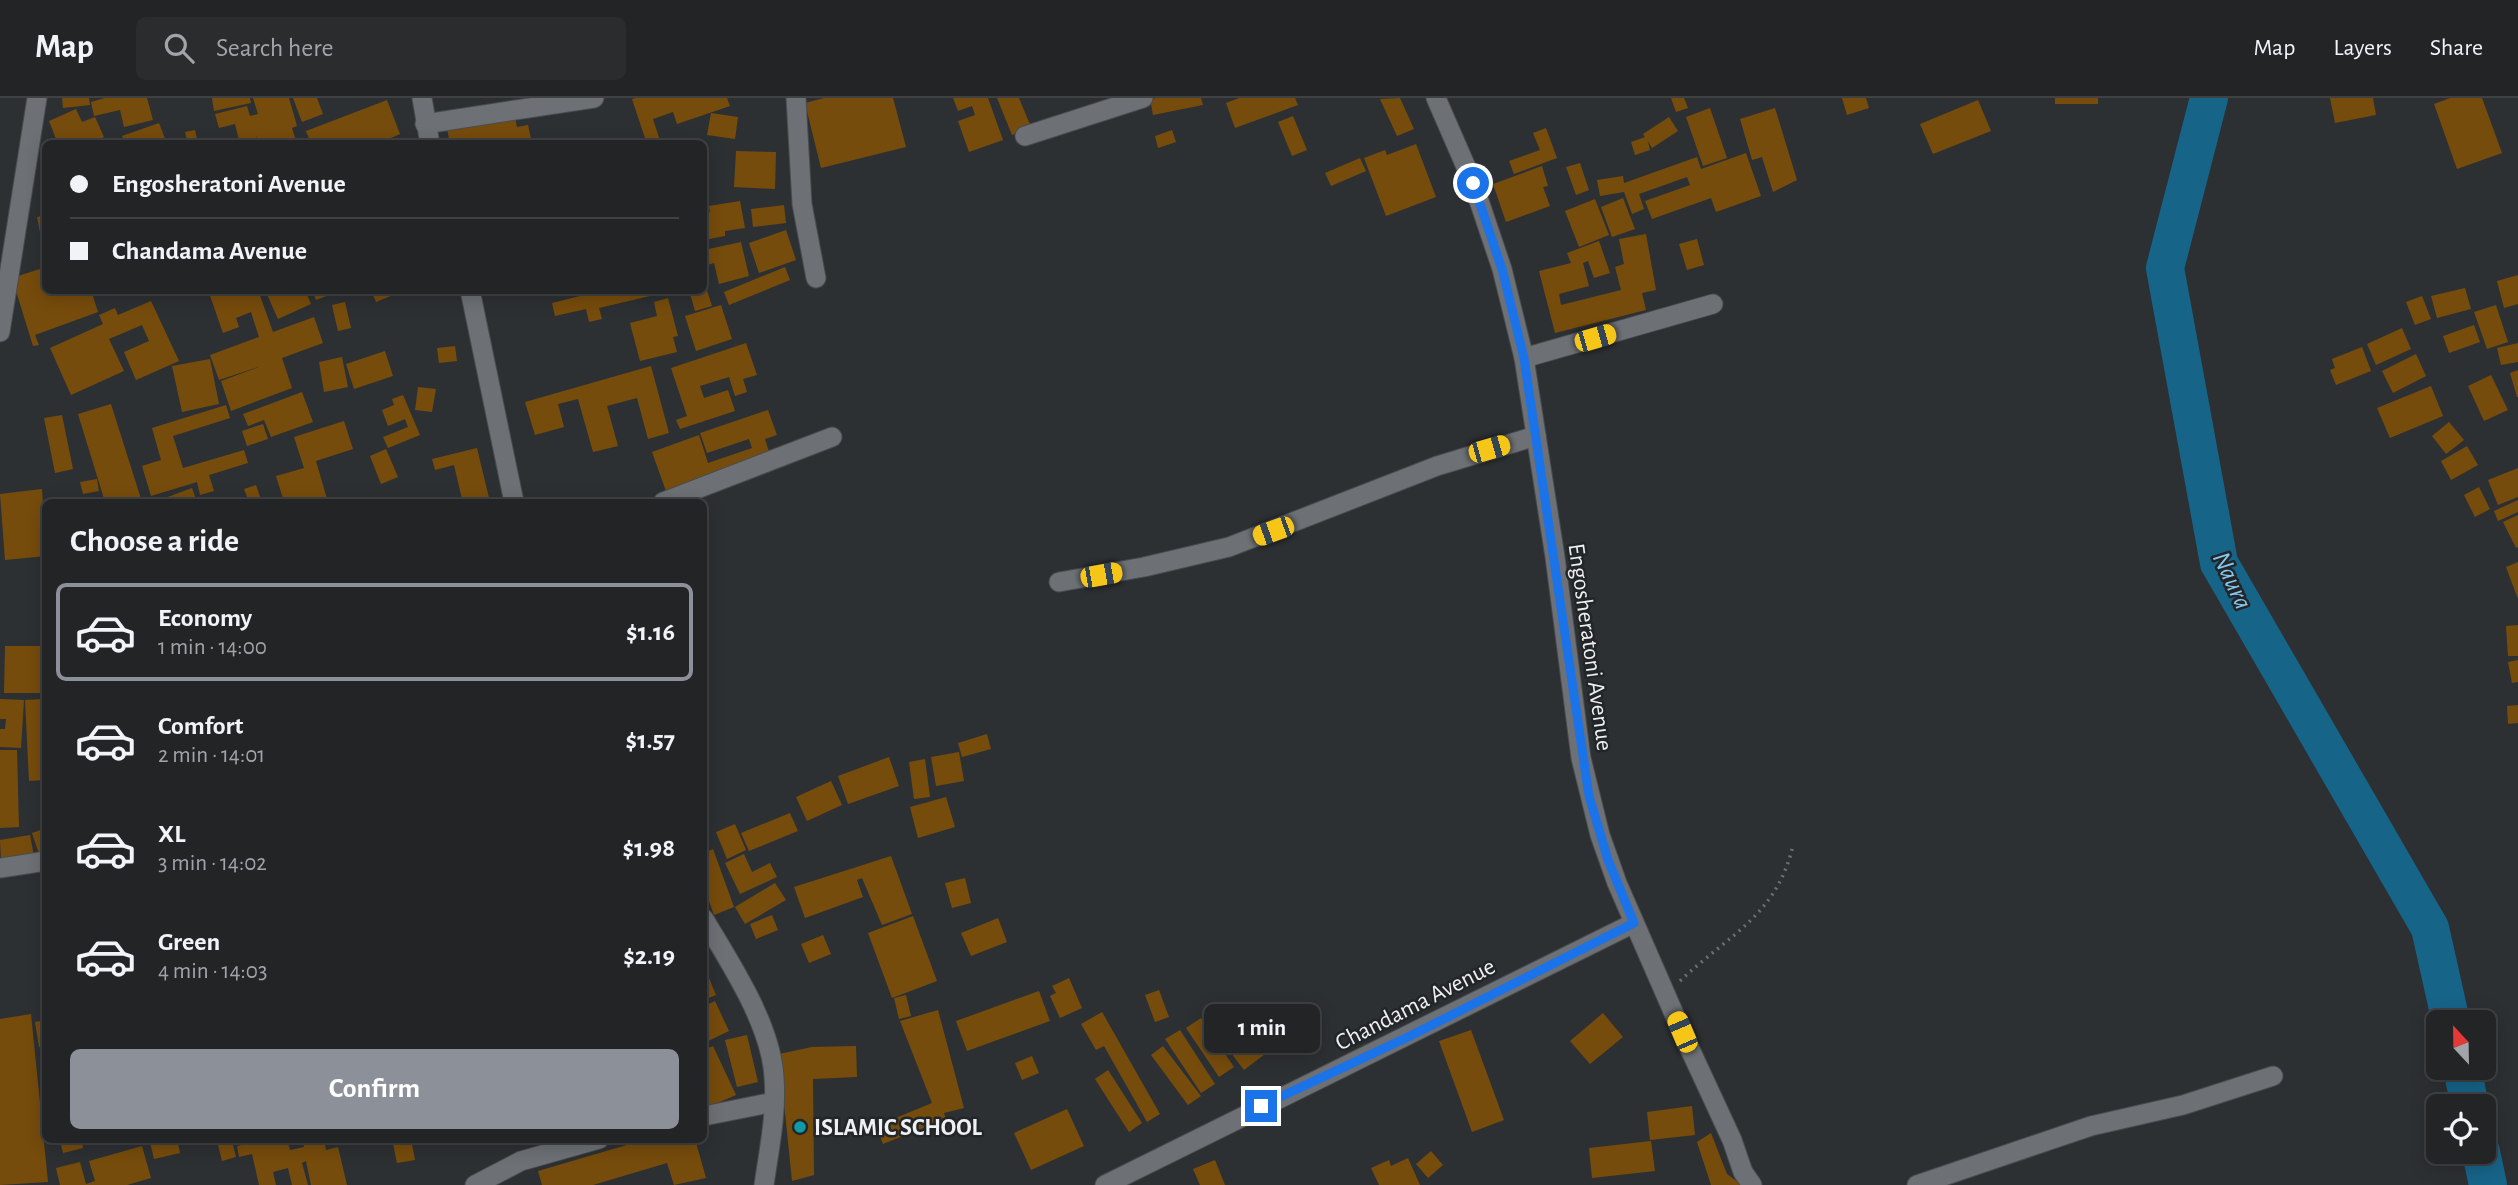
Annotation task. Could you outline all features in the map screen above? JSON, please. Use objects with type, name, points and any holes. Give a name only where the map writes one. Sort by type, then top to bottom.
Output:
[{"type":"street","points":[[0,332],[37,98]]},
{"type":"street","points":[[422,98],[429,140]]},
{"type":"street","points":[[425,124],[594,98]]},
{"type":"street","points":[[796,98],[802,204],[816,278]]},
{"type":"street","points":[[1025,136],[1143,98]]},
{"type":"street","name":"Engosheratoni Avenue","points":[[1436,98],[1473,183],[1502,269],[1524,358],[1581,758],[1604,848],[1743,1172],[1752,1185]]},
{"type":"street","points":[[471,294],[513,499]]},
{"type":"street","points":[[1524,358],[1713,304]]},
{"type":"street","points":[[1059,582],[1144,567],[1228,547],[1437,466],[1536,436]]},
{"type":"street","points":[[671,499],[832,437]]},
{"type":"street","points":[[0,868],[42,862]]},
{"type":"street","name":"Chandama Avenue","points":[[1105,1185],[1634,923]]},
{"type":"street","points":[[707,924],[739,979],[757,1019],[774,1074],[774,1102],[764,1185]]},
{"type":"street","points":[[1917,1185],[2091,1126],[2183,1105],[2273,1076]]},
{"type":"street","points":[[707,1115],[774,1102]]},
{"type":"street","points":[[475,1185],[521,1161],[585,1143]]},
{"type":"path","points":[[1666,995],[1712,951],[1759,914],[1788,869],[1793,845]]},
{"type":"building","points":[[62,98],[89,98],[90,105],[63,108]]},
{"type":"building","points":[[105,98],[147,98],[153,120],[124,127],[120,110],[94,116],[91,102]]},
{"type":"building","points":[[212,98],[250,98],[251,103],[214,111]]},
{"type":"building","points":[[253,98],[289,98],[297,126],[292,128],[296,140],[257,140],[256,135],[257,140],[239,140],[235,124],[219,128],[215,114],[247,106],[250,116],[258,114]]},
{"type":"building","points":[[293,98],[317,98],[323,114],[302,122]]},
{"type":"building","points":[[727,98],[730,106],[677,124],[673,112],[653,119],[660,140],[646,140],[632,99]]},
{"type":"building","points":[[824,98],[893,98],[906,147],[821,168],[805,103]]},
{"type":"building","points":[[953,98],[988,98],[1003,140],[969,152],[958,121],[975,115],[972,106],[958,111]]},
{"type":"building","points":[[997,98],[1019,98],[1031,127],[1012,135]]},
{"type":"building","points":[[1201,98],[1203,105],[1153,115],[1150,99]]},
{"type":"building","points":[[1239,98],[1295,98],[1298,105],[1235,128],[1226,103]]},
{"type":"building","points":[[1400,98],[1414,129],[1397,136],[1380,99]]},
{"type":"building","points":[[1671,98],[1684,98],[1688,108],[1676,112]]},
{"type":"building","points":[[1842,98],[1866,98],[1869,108],[1847,115]]},
{"type":"building","points":[[2055,98],[2098,98],[2098,104],[2055,104]]},
{"type":"building","points":[[2330,98],[2373,98],[2376,115],[2335,123]]},
{"type":"building","points":[[2450,98],[2482,98],[2502,153],[2457,169],[2434,104]]},
{"type":"building","points":[[387,100],[400,134],[386,140],[309,140],[306,131]]},
{"type":"building","points":[[1978,100],[1991,131],[1933,154],[1920,124]]},
{"type":"building","points":[[1710,108],[1727,158],[1703,166],[1686,117]]},
{"type":"building","points":[[1775,108],[1797,180],[1773,192],[1762,157],[1752,160],[1740,119]]},
{"type":"building","points":[[76,109],[82,122],[95,117],[104,137],[98,140],[56,140],[49,121]]},
{"type":"building","points":[[513,109],[517,127],[528,125],[531,140],[449,140],[446,123]]},
{"type":"building","points":[[711,113],[738,117],[735,139],[707,135]]},
{"type":"building","points":[[1293,116],[1307,150],[1292,156],[1278,122]]},
{"type":"building","points":[[1669,117],[1678,131],[1652,148],[1648,141],[1650,150],[1635,155],[1631,142],[1645,137],[1643,134]]},
{"type":"building","points":[[159,123],[165,140],[124,140],[122,136]]},
{"type":"building","points":[[1546,128],[1557,158],[1514,174],[1509,161],[1540,150],[1533,133]]},
{"type":"building","points":[[195,130],[197,140],[187,140],[185,132]]},
{"type":"building","points":[[1172,130],[1176,142],[1158,148],[1155,136]]},
{"type":"building","points":[[1416,144],[1436,197],[1386,216],[1364,158],[1385,150],[1387,155]]},
{"type":"building","points":[[736,151],[776,152],[775,189],[734,187]]},
{"type":"building","points":[[1746,153],[1761,196],[1716,212],[1711,198],[1652,219],[1645,201],[1690,185],[1687,177],[1639,194],[1644,209],[1632,214],[1624,192],[1600,196],[1597,180],[1623,176],[1624,183],[1697,157],[1701,169]]},
{"type":"building","points":[[1360,158],[1366,171],[1331,186],[1325,173]]},
{"type":"building","points":[[1580,163],[1589,190],[1576,195],[1566,167]]},
{"type":"building","points":[[1542,166],[1548,186],[1543,187],[1550,206],[1506,222],[1493,184]]},
{"type":"building","points":[[1623,198],[1635,229],[1612,237],[1601,207]]},
{"type":"building","points":[[1595,199],[1609,235],[1579,247],[1565,211]]},
{"type":"building","points":[[740,201],[745,228],[725,231],[725,236],[707,239],[709,206]]},
{"type":"building","points":[[784,205],[786,223],[753,227],[751,209]]},
{"type":"building","points":[[42,216],[40,232],[37,217]]},
{"type":"building","points":[[786,230],[796,260],[759,273],[749,243]]},
{"type":"building","points":[[1646,234],[1656,290],[1642,293],[1646,310],[1555,333],[1539,271],[1571,263],[1567,253],[1599,241],[1610,273],[1594,278],[1588,261],[1583,263],[1589,286],[1559,294],[1561,305],[1621,290],[1615,267],[1624,264],[1619,239]]},
{"type":"building","points":[[1697,239],[1704,265],[1687,270],[1679,244]]},
{"type":"building","points":[[741,242],[749,276],[719,284],[714,263],[707,265],[707,249]]},
{"type":"building","points":[[785,267],[790,280],[729,305],[724,292]]},
{"type":"building","points":[[42,268],[42,294],[92,294],[98,312],[35,335],[39,345],[33,346],[12,278]]},
{"type":"building","points":[[2518,275],[2518,304],[2504,308],[2497,281]]},
{"type":"building","points":[[2465,288],[2471,309],[2437,318],[2431,296]]},
{"type":"building","points":[[707,290],[712,306],[695,311],[690,294],[707,294]]},
{"type":"building","points":[[209,294],[259,294],[273,332],[314,317],[323,343],[282,358],[292,388],[231,411],[221,381],[261,366],[219,380],[210,355],[259,337],[251,312],[236,318],[239,327],[223,333]]},
{"type":"building","points":[[267,294],[307,294],[311,304],[278,319]]},
{"type":"building","points":[[314,294],[331,294],[316,300]]},
{"type":"building","points":[[373,294],[396,294],[376,302]]},
{"type":"building","points":[[588,294],[658,294],[599,308],[602,319],[589,322],[586,309],[555,316],[552,303]]},
{"type":"building","points":[[2422,296],[2431,319],[2415,325],[2406,302]]},
{"type":"building","points":[[668,298],[678,336],[673,337],[677,352],[640,361],[630,323],[657,316],[654,302]]},
{"type":"building","points":[[151,301],[179,361],[136,380],[124,352],[149,341],[142,325],[109,339],[124,371],[71,395],[50,348],[103,324],[99,315],[115,308],[118,315]]},
{"type":"building","points":[[345,302],[351,328],[338,331],[332,305]]},
{"type":"building","points":[[721,305],[732,339],[696,351],[685,316]]},
{"type":"building","points":[[2496,305],[2508,342],[2487,349],[2474,312]]},
{"type":"building","points":[[2474,325],[2480,342],[2449,353],[2443,336]]},
{"type":"building","points":[[2402,328],[2411,349],[2376,365],[2367,344]]},
{"type":"building","points":[[746,343],[757,375],[743,379],[747,392],[735,396],[729,377],[700,386],[704,398],[728,390],[735,411],[680,429],[676,420],[687,416],[671,368]]},
{"type":"building","points":[[2518,343],[2518,362],[2501,365],[2497,348]]},
{"type":"building","points":[[455,346],[457,361],[439,363],[437,348]]},
{"type":"building","points":[[2362,347],[2371,371],[2336,385],[2330,370],[2335,368],[2332,359]]},
{"type":"building","points":[[385,351],[393,376],[354,389],[346,364]]},
{"type":"building","points":[[2416,354],[2426,376],[2393,393],[2382,371]]},
{"type":"building","points":[[342,357],[348,387],[324,392],[319,362]]},
{"type":"building","points":[[210,359],[219,404],[182,412],[172,366]]},
{"type":"building","points":[[651,366],[669,433],[648,439],[637,398],[607,406],[618,446],[593,452],[578,399],[558,404],[564,427],[535,435],[525,402]]},
{"type":"building","points":[[2518,370],[2518,397],[2517,397],[2510,373]]},
{"type":"building","points":[[2491,375],[2508,410],[2484,421],[2468,386]]},
{"type":"building","points":[[2431,386],[2443,416],[2390,438],[2377,408]]},
{"type":"building","points":[[418,387],[436,389],[432,412],[415,410]]},
{"type":"building","points":[[302,392],[313,422],[271,437],[264,420],[248,426],[243,414]]},
{"type":"building","points":[[403,395],[420,435],[388,448],[383,437],[408,427],[405,419],[388,426],[382,410],[394,405],[392,399]]},
{"type":"building","points":[[111,404],[141,499],[104,499],[78,414]]},
{"type":"building","points":[[226,405],[230,418],[173,436],[183,468],[244,450],[248,463],[209,475],[214,491],[200,495],[197,482],[151,496],[142,466],[161,460],[152,428]]},
{"type":"building","points":[[768,410],[777,435],[765,439],[771,458],[712,473],[690,481],[692,486],[667,494],[652,452],[699,435],[708,463],[752,448],[749,439],[707,453],[700,433]]},
{"type":"building","points":[[62,415],[73,469],[55,473],[44,418]]},
{"type":"building","points":[[344,421],[353,449],[316,461],[327,499],[283,499],[276,476],[304,468],[294,437]]},
{"type":"building","points":[[2449,422],[2464,440],[2446,454],[2432,436]]},
{"type":"building","points":[[263,424],[268,439],[247,446],[242,431]]},
{"type":"building","points":[[2467,446],[2478,465],[2451,480],[2441,461]]},
{"type":"building","points":[[477,448],[489,499],[462,499],[454,465],[435,470],[432,459]]},
{"type":"building","points":[[386,449],[398,477],[381,484],[370,456]]},
{"type":"building","points":[[2518,468],[2518,497],[2498,505],[2488,480]]},
{"type":"building","points":[[97,479],[99,491],[83,494],[80,482]]},
{"type":"building","points":[[256,485],[261,499],[248,499],[244,489]]},
{"type":"building","points":[[2479,487],[2490,509],[2475,517],[2464,495]]},
{"type":"building","points":[[192,488],[196,499],[162,499]]},
{"type":"building","points":[[42,489],[42,556],[5,560],[0,494]]},
{"type":"building","points":[[2518,500],[2518,512],[2498,521],[2494,511]]},
{"type":"building","points":[[2518,515],[2518,547],[2516,548],[2503,522]]},
{"type":"building","points":[[2518,562],[2518,599],[2506,567]]},
{"type":"building","points":[[2518,625],[2518,656],[2508,656],[2506,626]]},
{"type":"building","points":[[5,646],[41,646],[40,693],[4,693]]},
{"type":"building","points":[[2518,660],[2518,682],[2512,683],[2508,662]]},
{"type":"building","points":[[0,699],[24,700],[21,748],[0,747],[0,729],[5,729],[6,719],[0,719]]},
{"type":"building","points":[[42,699],[42,780],[29,781],[25,700]]},
{"type":"building","points":[[2518,705],[2518,723],[2508,724],[2507,706]]},
{"type":"building","points":[[987,734],[991,749],[962,757],[958,743]]},
{"type":"building","points":[[0,750],[17,750],[19,827],[0,828]]},
{"type":"building","points":[[959,752],[964,781],[936,786],[931,757]]},
{"type":"building","points":[[889,757],[899,786],[848,804],[838,776]]},
{"type":"building","points":[[925,759],[930,797],[914,799],[909,762]]},
{"type":"building","points":[[831,781],[842,805],[807,821],[796,797]]},
{"type":"building","points":[[946,797],[955,827],[918,838],[910,807]]},
{"type":"building","points":[[790,813],[798,831],[749,851],[741,833]]},
{"type":"building","points":[[735,824],[746,850],[727,859],[716,832]]},
{"type":"building","points":[[42,829],[42,860],[41,860],[32,833]]},
{"type":"building","points":[[30,835],[34,856],[1,861],[0,840]]},
{"type":"building","points":[[713,849],[734,907],[714,915],[707,895],[707,852]]},
{"type":"building","points":[[744,854],[752,872],[770,863],[777,877],[740,894],[725,863]]},
{"type":"building","points":[[891,856],[912,914],[882,925],[862,878],[857,880],[863,897],[805,918],[794,887]]},
{"type":"building","points":[[965,878],[971,903],[952,908],[945,883]]},
{"type":"building","points":[[775,883],[786,900],[745,924],[735,907]]},
{"type":"building","points":[[772,915],[778,930],[756,939],[750,924]]},
{"type":"building","points":[[913,916],[937,981],[892,998],[868,933]]},
{"type":"building","points":[[998,918],[1007,942],[971,956],[961,933]]},
{"type":"building","points":[[823,935],[831,954],[809,963],[801,944]]},
{"type":"building","points":[[707,973],[716,995],[707,999]]},
{"type":"building","points":[[1069,978],[1082,1008],[1060,1018],[1050,996],[1056,993],[1052,986]]},
{"type":"building","points":[[1159,990],[1169,1017],[1155,1022],[1145,995]]},
{"type":"building","points":[[1039,991],[1050,1021],[967,1051],[956,1021]]},
{"type":"building","points":[[906,995],[911,1016],[899,1019],[894,998]]},
{"type":"building","points":[[715,1001],[729,1031],[707,1042],[707,1005]]},
{"type":"building","name":"ISLAMIC SCHOOL","points":[[938,1010],[964,1108],[944,1113],[946,1119],[883,1144],[876,1126],[932,1103],[900,1021]]},
{"type":"building","points":[[1102,1012],[1160,1114],[1147,1122],[1104,1046],[1096,1050],[1081,1024]]},
{"type":"building","points":[[1603,1013],[1623,1037],[1590,1064],[1570,1041]]},
{"type":"building","points":[[31,1014],[48,1182],[0,1185],[0,1019]]},
{"type":"building","points":[[1255,1016],[1277,1045],[1244,1070],[1222,1041]]},
{"type":"building","points":[[1201,1018],[1234,1067],[1219,1077],[1186,1028]]},
{"type":"building","points":[[42,1021],[42,1047],[39,1047],[35,1022]]},
{"type":"building","points":[[1180,1030],[1215,1084],[1201,1093],[1165,1039]]},
{"type":"building","points":[[1471,1030],[1504,1120],[1472,1132],[1439,1041]]},
{"type":"building","points":[[747,1035],[758,1082],[737,1087],[725,1040]]},
{"type":"building","points":[[713,1046],[736,1095],[707,1108],[707,1049]]},
{"type":"building","name":"ISLAMIC SCHOOL","points":[[856,1046],[857,1077],[813,1079],[814,1175],[792,1181],[779,1054],[812,1047]]},
{"type":"building","points":[[1163,1046],[1201,1096],[1188,1105],[1151,1055]]},
{"type":"building","points":[[1032,1056],[1039,1073],[1022,1080],[1015,1063]]},
{"type":"building","points":[[1108,1070],[1142,1123],[1129,1132],[1095,1079]]},
{"type":"building","points":[[1692,1106],[1695,1135],[1650,1140],[1647,1112]]},
{"type":"building","points":[[1067,1109],[1084,1146],[1031,1170],[1014,1133]]},
{"type":"building","points":[[1711,1133],[1727,1174],[1742,1185],[1711,1185],[1697,1142]]},
{"type":"building","points":[[1651,1141],[1655,1171],[1592,1178],[1589,1148]]},
{"type":"building","points":[[60,1143],[82,1143],[83,1148],[63,1153]]},
{"type":"building","points":[[150,1143],[178,1143],[180,1153],[154,1159]]},
{"type":"building","points":[[232,1143],[236,1157],[222,1161],[218,1145]]},
{"type":"building","points":[[250,1143],[288,1143],[290,1150],[304,1147],[304,1143],[325,1143],[326,1150],[338,1147],[347,1185],[311,1185],[306,1161],[302,1163],[308,1185],[292,1185],[288,1168],[273,1172],[276,1185],[259,1185],[252,1154],[239,1157],[237,1146]]},
{"type":"building","points":[[393,1143],[412,1143],[415,1160],[397,1163]]},
{"type":"building","points":[[633,1143],[696,1143],[706,1178],[674,1185],[667,1163],[593,1185],[542,1185],[538,1171]]},
{"type":"building","points":[[142,1146],[151,1178],[127,1185],[60,1185],[56,1168],[80,1162],[86,1184],[95,1181],[89,1161]]},
{"type":"building","points":[[1431,1151],[1443,1165],[1428,1178],[1416,1164]]},
{"type":"building","points":[[1408,1158],[1420,1185],[1379,1185],[1371,1168],[1389,1160],[1391,1166]]},
{"type":"building","points":[[1215,1160],[1225,1185],[1200,1185],[1193,1169]]},
{"type":"waterway","name":"Naura","points":[[2209,98],[2165,268],[2219,563],[2430,928],[2448,1010]]},
{"type":"waterway","name":"Naura","points":[[2465,1080],[2467,1094]]},
{"type":"waterway","name":"Naura","points":[[2484,1164],[2488,1185]]},
{"type":"place","name":"ISLAMIC SCHOOL","points":[[800,1127]]},
{"type":"route","points":[[1261,1106],[1408,1037],[1634,923],[1608,860],[1589,796],[1581,758],[1555,557],[1524,358],[1502,269],[1473,183]]}]
